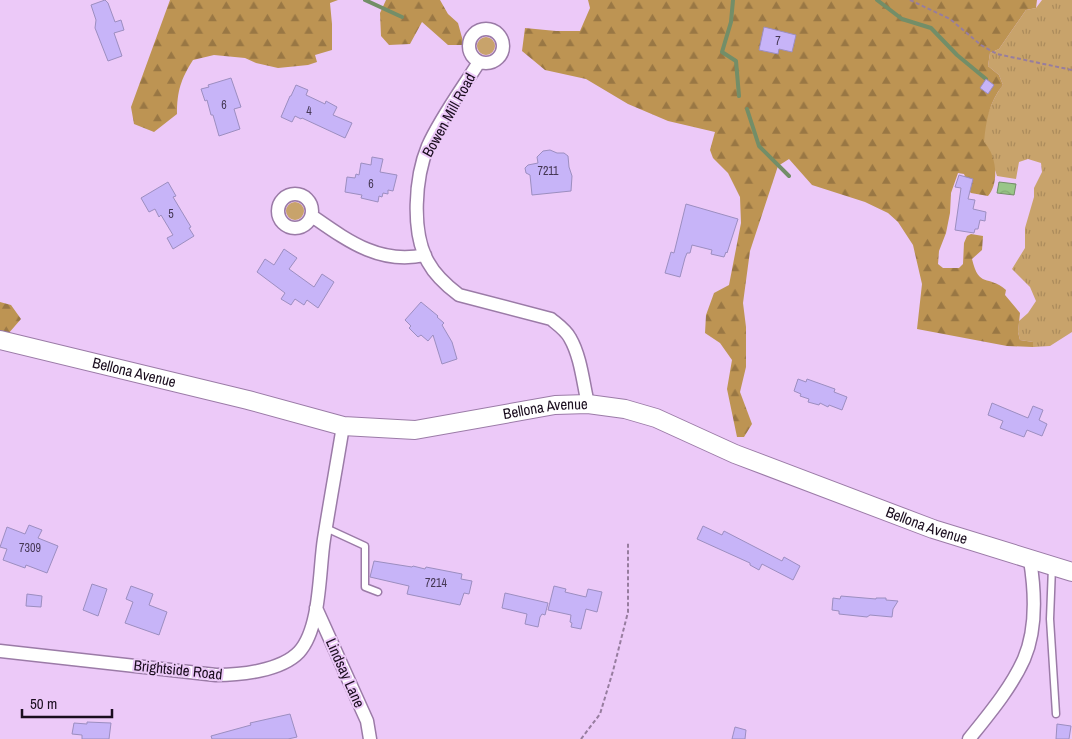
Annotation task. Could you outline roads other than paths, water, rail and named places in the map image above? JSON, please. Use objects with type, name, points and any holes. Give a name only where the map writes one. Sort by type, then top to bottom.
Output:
[{"type":"main road","name":"Bellona Avenue","points":[[0,340],[248,400],[343,426],[415,430],[555,405],[588,404],[625,409],[656,418],[735,454],[933,529],[1072,572]]},
{"type":"street","name":"Bowen Mill Road","points":[[479,62],[428,146],[420,169],[417,195],[421,246],[436,274],[459,295],[551,319],[560,327],[570,337],[575,350],[588,404]]},
{"type":"street","points":[[312,216],[337,233],[376,254],[398,258],[425,256]]},
{"type":"street","name":"Brightside Road","points":[[0,650],[188,673],[236,675],[279,664],[297,654],[306,643],[316,608],[326,528],[343,426]]},
{"type":"street","points":[[969,739],[1000,698],[1024,658],[1033,621],[1030,560]]},
{"type":"street","name":"Lindsay Lane","points":[[316,608],[367,721],[370,739]]},
{"type":"lane","points":[[326,528],[365,546],[365,587],[378,592]]},
{"type":"lane","points":[[1052,566],[1050,618],[1056,714]]},
{"type":"water","points":[[999,182],[1016,184],[1014,195],[997,193]]},
{"type":"waterway","points":[[365,0],[402,17]]},
{"type":"waterway","points":[[733,0],[731,22],[722,52],[736,61],[739,96]]},
{"type":"waterway","points":[[877,0],[902,19],[931,28],[957,55],[986,79]]},
{"type":"waterway","points":[[747,109],[759,146],[789,176]]}]
